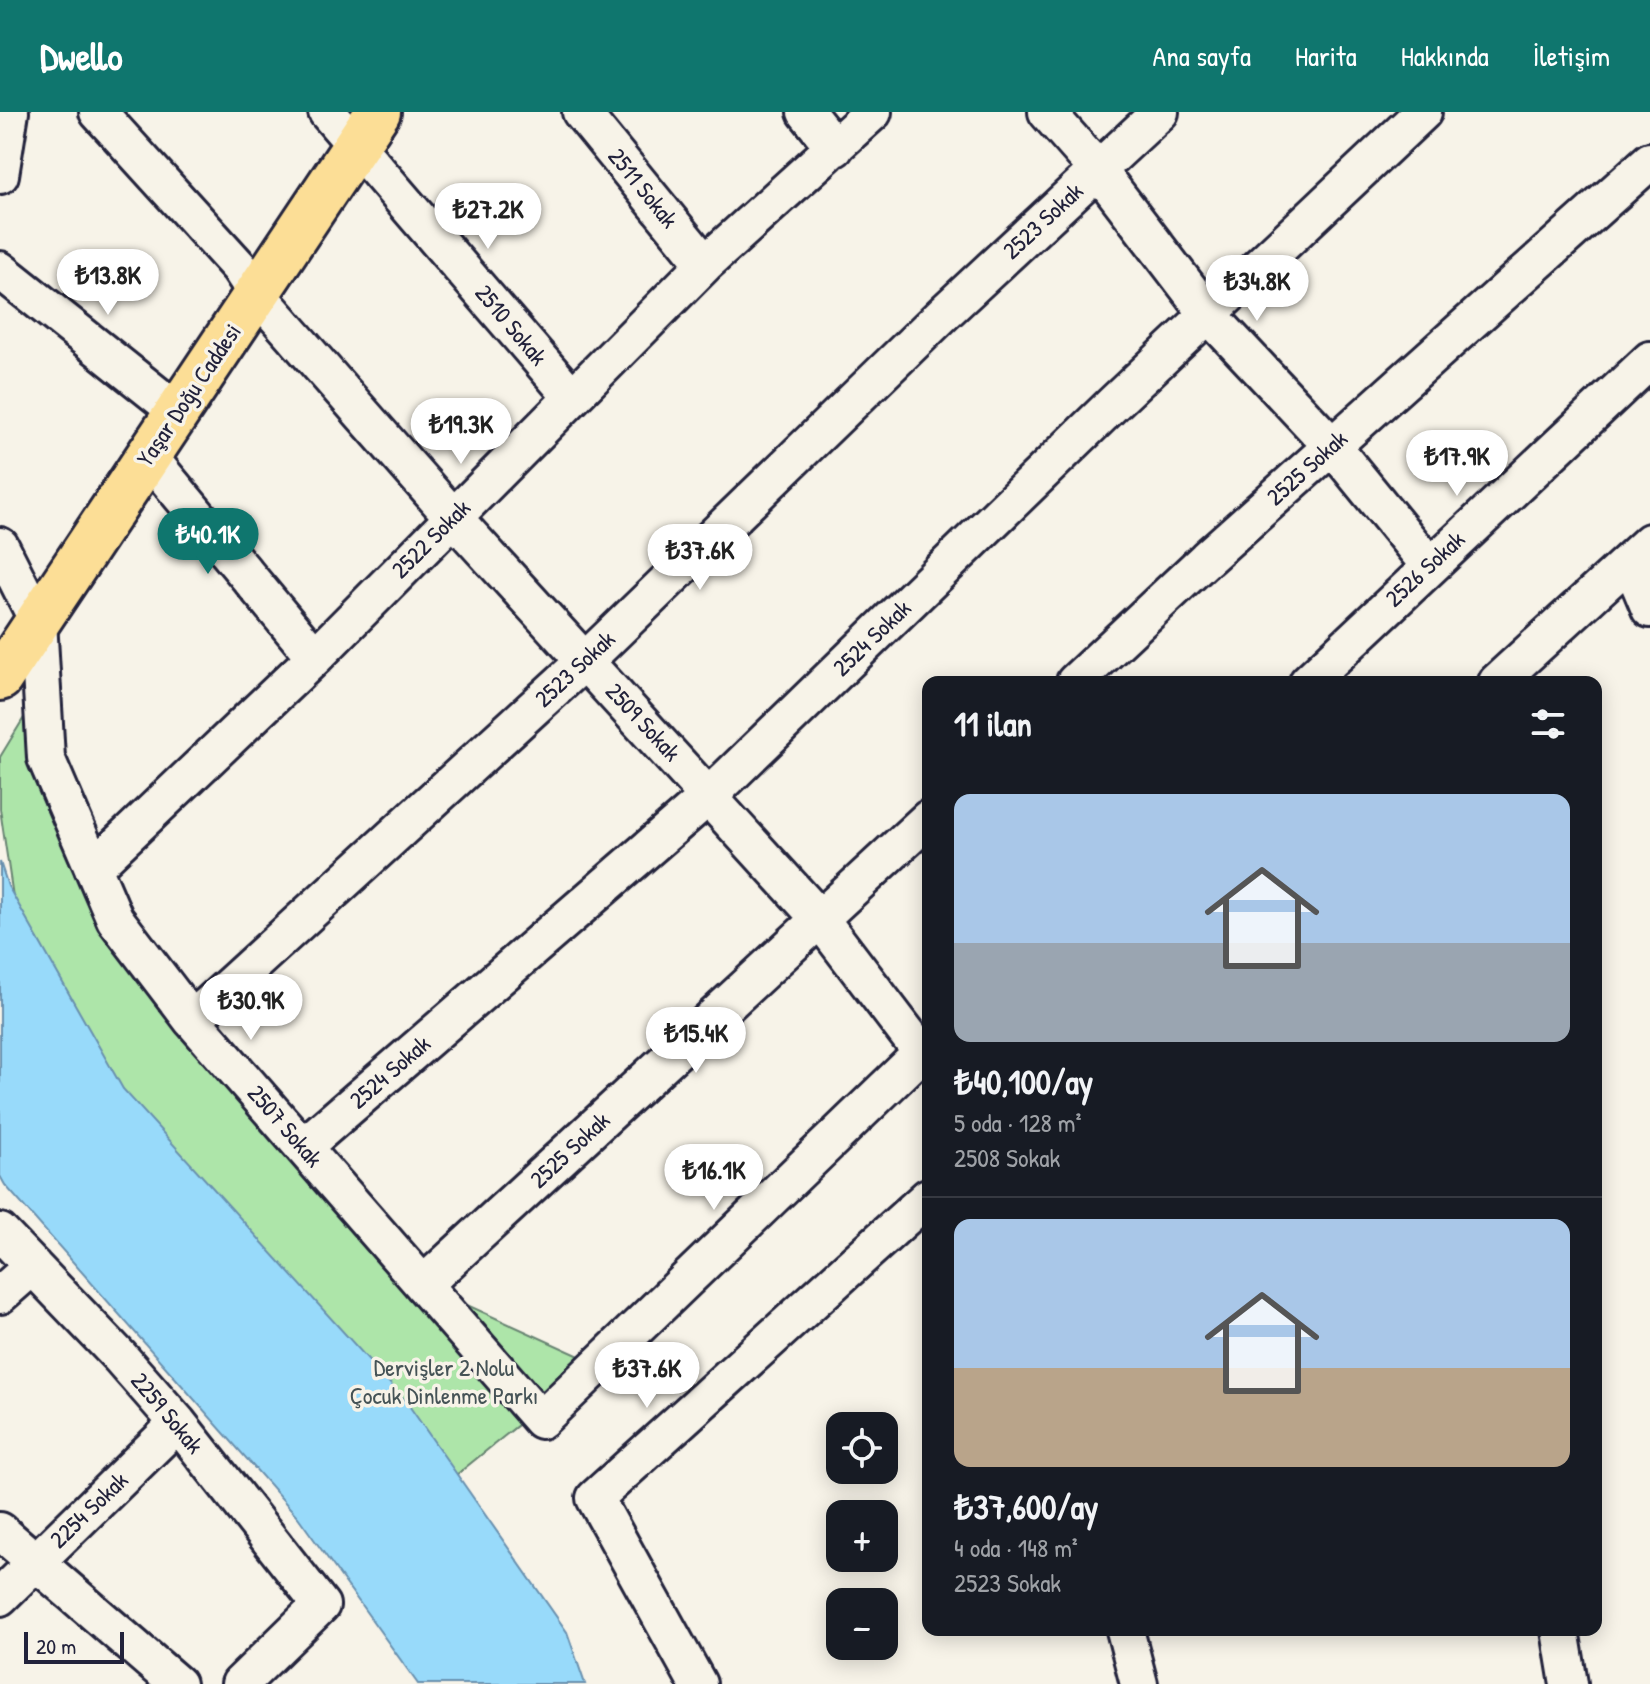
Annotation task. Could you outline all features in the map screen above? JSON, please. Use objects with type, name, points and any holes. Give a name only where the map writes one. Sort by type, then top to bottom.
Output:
[{"type":"main road","name":"Yaşar Doğu Caddesi","points":[[0,678],[368,128]]},
{"type":"street","points":[[0,175],[10,112]]},
{"type":"street","name":"2509 Sokak","points":[[98,112],[239,267],[256,293],[452,516],[820,919],[922,1046]]},
{"type":"street","name":"2510 Sokak","points":[[327,112],[368,128],[572,397]]},
{"type":"street","name":"2511 Sokak","points":[[581,112],[705,264]]},
{"type":"street","points":[[806,112],[835,148]]},
{"type":"street","name":"2522 Sokak","points":[[93,868],[315,657],[705,264],[873,112]]},
{"type":"street","points":[[1047,112],[1098,170],[1208,314],[1332,446],[1429,565]]},
{"type":"street","name":"2523 Sokak","points":[[192,1020],[586,660],[943,314],[1160,112]]},
{"type":"street","name":"2524 Sokak","points":[[303,1147],[710,795],[1208,314],[1423,112]]},
{"type":"street","name":"2525 Sokak","points":[[1082,676],[1650,161]]},
{"type":"street","points":[[0,270],[178,412]]},
{"type":"street","name":"2526 Sokak","points":[[1314,676],[1650,360]]},
{"type":"street","points":[[148,456],[315,657]]},
{"type":"street","points":[[0,546],[38,621]]},
{"type":"street","points":[[1640,552],[1650,609]]},
{"type":"street","points":[[1504,676],[1640,552]]},
{"type":"street","name":"2507 Sokak","points":[[38,621],[46,758],[115,919],[192,1020],[541,1420],[922,1053]]},
{"type":"street","name":"2525 Sokak","points":[[423,1285],[922,825]]},
{"type":"street","points":[[698,1684],[595,1498],[922,1202]]},
{"type":"street","name":"2259 Sokak","points":[[0,1232],[178,1423],[321,1605],[240,1684]]},
{"type":"street","points":[[0,1295],[33,1266]]},
{"type":"street","name":"2254 Sokak","points":[[0,1597],[178,1423]]},
{"type":"street","points":[[0,1531],[177,1684]]},
{"type":"street","points":[[1127,1636],[1139,1684]]},
{"type":"street","points":[[1561,1636],[1569,1684]]},
{"type":"green space","name":"Dervişler 2 Nolu Çocuk Dinlenme Parkı","points":[[25,716],[107,900],[423,1285],[595,1363],[435,1492],[170,1188],[21,951],[0,809],[0,757]]},
{"type":"water","points":[[0,862],[8,886],[123,1089],[405,1400],[567,1632],[585,1684],[418,1684],[298,1517],[5,1185],[0,1176]]}]
